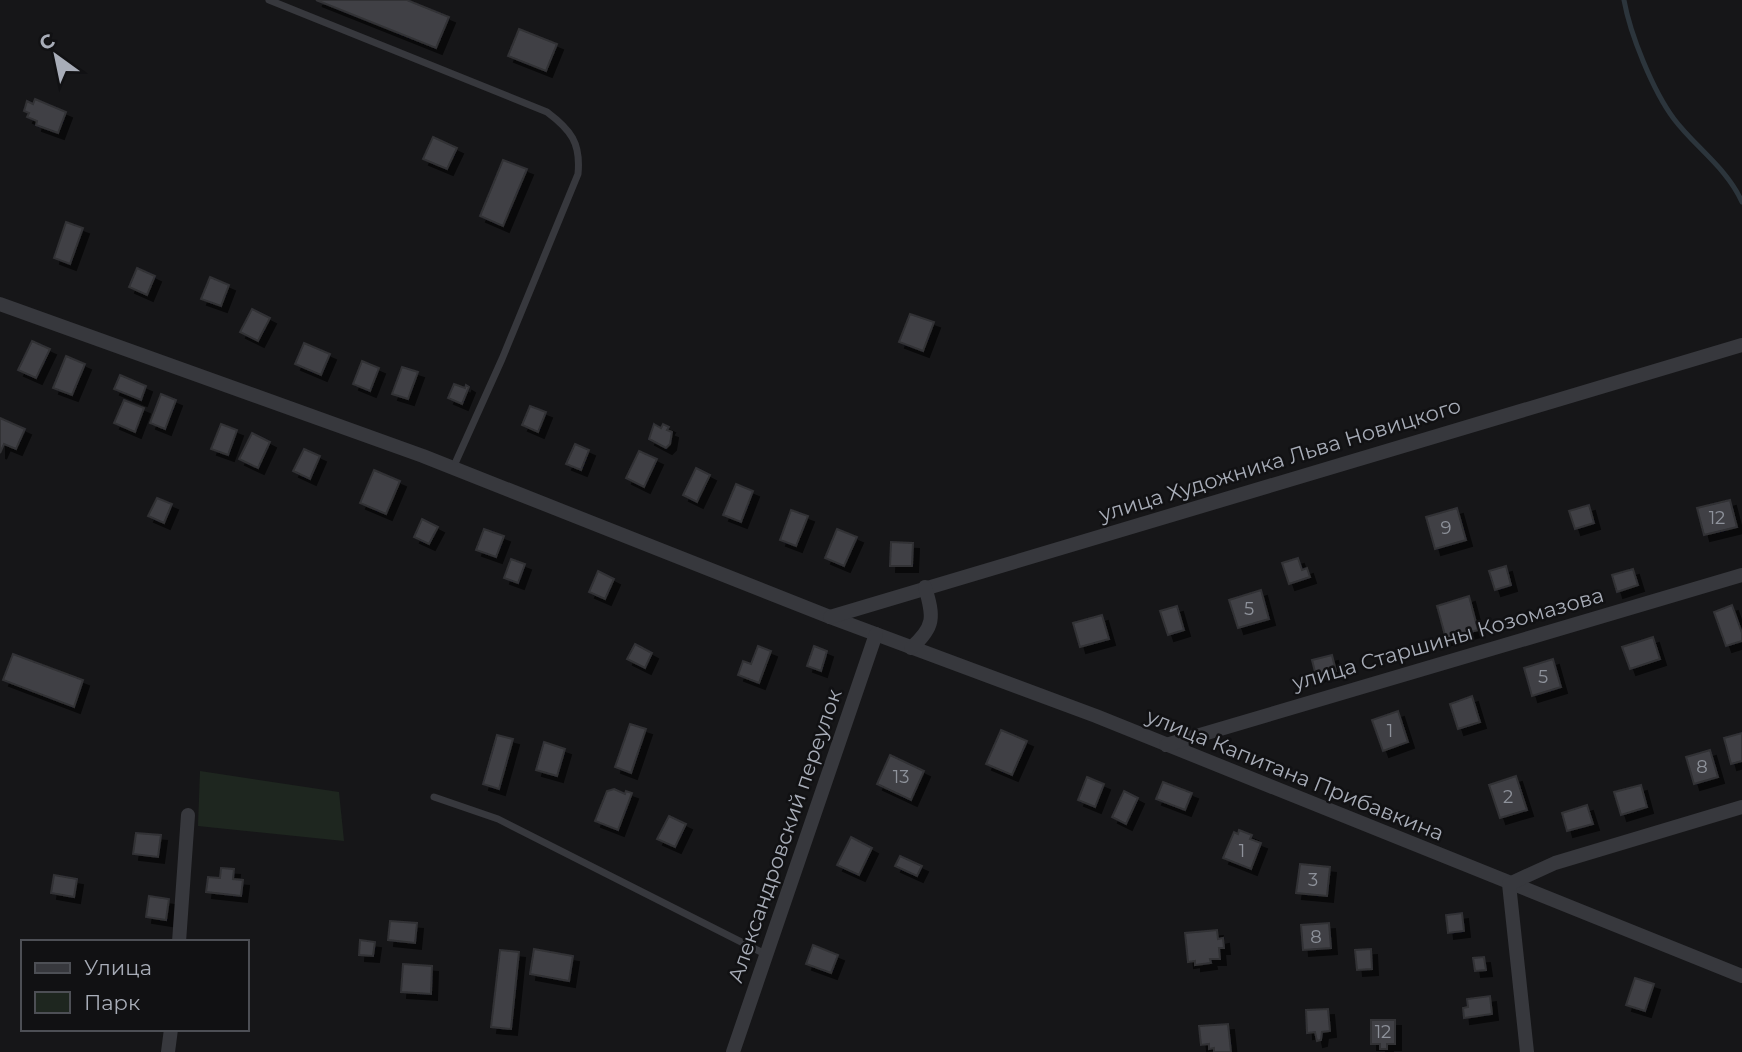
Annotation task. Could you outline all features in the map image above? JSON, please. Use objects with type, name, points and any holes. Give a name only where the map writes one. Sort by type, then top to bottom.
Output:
[{"type":"street","name":"улица Капитана Прибавкина","points":[[0,304],[453,468],[830,617],[1096,716],[1742,976]]},
{"type":"street","name":"улица Художника Льва Новицкого","points":[[830,617],[1742,345]]},
{"type":"street","name":"улица Старшины Козомазова","points":[[1166,745],[1742,575]]},
{"type":"street","points":[[911,648],[926,634],[932,619],[925,587]]},
{"type":"street","name":"Александровский переулок","points":[[733,1052],[876,634]]},
{"type":"street","points":[[1527,1052],[1509,884],[1555,863],[1742,807]]},
{"type":"street","points":[[179,940],[188,814]]},
{"type":"street","points":[[168,1052],[171,1031]]},
{"type":"lane","points":[[270,0],[547,113],[566,126],[580,155],[579,174],[502,359],[453,468]]},
{"type":"lane","points":[[434,797],[498,819],[767,955]]},
{"type":"green space","points":[[200,771],[339,792],[344,841],[198,826]]},
{"type":"building","points":[[316,0],[407,0],[449,17],[436,48]]},
{"type":"building","points":[[519,29],[557,44],[546,71],[508,56]]},
{"type":"building","points":[[35,99],[66,112],[58,133],[36,125],[37,121],[27,117],[29,113],[24,111],[27,101],[33,104]]},
{"type":"building","points":[[433,137],[457,148],[447,169],[423,159]]},
{"type":"building","points":[[503,160],[527,169],[503,226],[480,216]]},
{"type":"building","points":[[66,222],[83,228],[70,264],[54,258]]},
{"type":"building","points":[[137,268],[155,276],[147,295],[129,287]]},
{"type":"building","points":[[210,277],[229,285],[221,306],[201,299]]},
{"type":"building","points":[[252,309],[270,318],[258,341],[240,332]]},
{"type":"building","points":[[910,314],[934,322],[923,351],[899,342]]},
{"type":"building","points":[[32,341],[50,349],[36,378],[18,370]]},
{"type":"building","points":[[304,343],[330,354],[321,375],[295,364]]},
{"type":"building","points":[[66,356],[85,364],[72,395],[53,388]]},
{"type":"building","points":[[362,361],[379,368],[370,391],[353,384]]},
{"type":"building","points":[[402,367],[418,372],[408,399],[392,394]]},
{"type":"building","points":[[120,375],[146,386],[141,400],[114,389]]},
{"type":"building","points":[[454,384],[469,387],[462,404],[448,398]]},
{"type":"building","points":[[161,394],[176,400],[165,429],[150,423]]},
{"type":"building","points":[[124,400],[144,408],[135,432],[114,423]]},
{"type":"building","points":[[530,406],[546,412],[538,432],[522,425]]},
{"type":"building","points":[[0,418],[25,429],[16,449],[4,444],[0,453]]},
{"type":"building","points":[[221,424],[237,430],[228,455],[211,449]]},
{"type":"building","points":[[654,424],[661,428],[663,424],[672,432],[670,444],[666,448],[649,439]]},
{"type":"building","points":[[252,433],[270,442],[258,468],[239,459]]},
{"type":"building","points":[[575,444],[589,450],[581,470],[566,464]]},
{"type":"building","points":[[304,449],[320,456],[310,479],[293,471]]},
{"type":"building","points":[[639,451],[657,459],[644,487],[626,478]]},
{"type":"building","points":[[696,468],[710,475],[697,502],[683,495]]},
{"type":"building","points":[[374,470],[400,481],[386,514],[360,503]]},
{"type":"building","points":[[736,484],[753,491],[741,522],[723,515]]},
{"type":"building","points":[[157,498],[172,504],[164,523],[148,516]]},
{"type":"building","points":[[1730,500],[1737,527],[1704,535],[1697,508]]},
{"type":"building","points":[[1589,505],[1594,523],[1575,529],[1569,511]]},
{"type":"building","points":[[1457,508],[1466,540],[1435,549],[1426,517]]},
{"type":"building","points":[[791,510],[808,516],[796,546],[780,540]]},
{"type":"building","points":[[422,519],[438,527],[429,544],[414,537]]},
{"type":"building","points":[[484,529],[504,536],[496,557],[476,550]]},
{"type":"building","points":[[837,529],[857,537],[844,566],[825,558]]},
{"type":"building","points":[[891,542],[913,543],[912,566],[890,566]]},
{"type":"building","points":[[1298,558],[1302,570],[1307,568],[1310,577],[1289,584],[1282,563]]},
{"type":"building","points":[[511,559],[525,564],[518,583],[504,578]]},
{"type":"building","points":[[1506,566],[1511,585],[1495,590],[1489,571]]},
{"type":"building","points":[[1633,569],[1638,585],[1617,592],[1612,575]]},
{"type":"building","points":[[598,571],[614,579],[605,599],[589,592]]},
{"type":"building","points":[[1261,590],[1269,619],[1238,628],[1229,600]]},
{"type":"building","points":[[1469,596],[1478,630],[1446,639],[1437,606]]},
{"type":"building","points":[[1732,605],[1742,633],[1742,641],[1726,646],[1714,612]]},
{"type":"building","points":[[1177,606],[1184,630],[1168,635],[1160,611]]},
{"type":"building","points":[[1102,615],[1109,639],[1080,647],[1073,623]]},
{"type":"building","points":[[1653,637],[1660,659],[1630,669],[1622,647]]},
{"type":"building","points":[[635,644],[652,653],[645,668],[627,659]]},
{"type":"building","points":[[758,646],[771,651],[759,683],[738,675],[743,661],[751,664]]},
{"type":"building","points":[[814,646],[827,651],[821,671],[807,666]]},
{"type":"building","points":[[13,654],[83,680],[74,707],[3,680]]},
{"type":"building","points":[[1332,655],[1336,671],[1316,676],[1312,660]]},
{"type":"building","points":[[1553,659],[1561,687],[1532,696],[1524,668]]},
{"type":"building","points":[[1472,696],[1480,722],[1458,729],[1450,704]]},
{"type":"building","points":[[1398,711],[1408,742],[1383,751],[1372,720]]},
{"type":"building","points":[[630,724],[646,729],[631,773],[615,767]]},
{"type":"building","points":[[1001,730],[1027,741],[1012,775],[986,764]]},
{"type":"building","points":[[1742,733],[1742,761],[1731,764],[1724,738]]},
{"type":"building","points":[[497,735],[513,739],[499,789],[483,784]]},
{"type":"building","points":[[544,742],[565,749],[557,776],[536,770]]},
{"type":"building","points":[[1710,750],[1718,777],[1694,784],[1686,757]]},
{"type":"building","points":[[890,755],[924,771],[911,800],[877,784]]},
{"type":"building","points":[[1516,776],[1527,810],[1500,818],[1489,785]]},
{"type":"building","points":[[1087,777],[1104,784],[1095,807],[1078,800]]},
{"type":"building","points":[[1163,782],[1192,793],[1185,810],[1156,799]]},
{"type":"building","points":[[1641,785],[1647,807],[1621,815],[1614,792]]},
{"type":"building","points":[[614,789],[625,794],[626,791],[632,793],[618,830],[595,821],[607,791]]},
{"type":"building","points":[[1124,791],[1138,798],[1126,824],[1112,817]]},
{"type":"building","points":[[1587,805],[1593,824],[1567,831],[1562,813]]},
{"type":"building","points":[[669,816],[686,824],[675,847],[657,839]]},
{"type":"building","points":[[1239,830],[1252,835],[1250,839],[1261,843],[1251,869],[1223,858],[1234,832],[1238,834]]},
{"type":"building","points":[[136,833],[161,835],[158,857],[133,854]]},
{"type":"building","points":[[851,837],[872,848],[859,875],[837,865]]},
{"type":"building","points":[[900,856],[922,866],[917,876],[895,866]]},
{"type":"building","points":[[1300,864],[1330,867],[1327,896],[1296,893]]},
{"type":"building","points":[[221,868],[234,869],[233,879],[243,880],[241,896],[206,892],[208,877],[220,878]]},
{"type":"building","points":[[54,875],[77,879],[74,897],[51,893]]},
{"type":"building","points":[[149,896],[169,899],[166,920],[146,917]]},
{"type":"building","points":[[1462,913],[1464,931],[1448,933],[1446,915]]},
{"type":"building","points":[[390,921],[417,923],[415,943],[388,940]]},
{"type":"building","points":[[1329,923],[1331,948],[1303,950],[1301,925]]},
{"type":"building","points":[[1217,930],[1218,939],[1223,938],[1224,948],[1219,948],[1220,959],[1210,959],[1211,963],[1195,965],[1195,961],[1188,962],[1185,933]]},
{"type":"building","points":[[360,940],[375,942],[373,956],[359,955]]},
{"type":"building","points":[[813,945],[838,955],[831,973],[806,964]]},
{"type":"building","points":[[534,949],[573,956],[569,981],[530,974]]},
{"type":"building","points":[[1371,949],[1372,969],[1357,970],[1355,950]]},
{"type":"building","points":[[500,950],[519,952],[511,1029],[491,1027]]},
{"type":"building","points":[[1484,957],[1486,970],[1475,971],[1473,958]]},
{"type":"building","points":[[403,964],[432,966],[431,994],[401,992]]},
{"type":"building","points":[[1635,978],[1654,984],[1645,1011],[1626,1005]]},
{"type":"building","points":[[1490,996],[1492,1014],[1464,1018],[1463,1008],[1468,1007],[1467,999]]},
{"type":"building","points":[[1328,1009],[1330,1031],[1322,1032],[1321,1040],[1317,1041],[1315,1032],[1307,1033],[1306,1010]]},
{"type":"building","points":[[1371,1020],[1395,1020],[1395,1044],[1387,1044],[1387,1049],[1380,1049],[1380,1044],[1371,1044]]},
{"type":"building","points":[[1228,1024],[1231,1052],[1214,1052],[1214,1048],[1209,1049],[1209,1044],[1201,1045],[1199,1026]]},
{"type":"waterway","points":[[1624,0],[1643,62],[1666,107],[1682,129],[1728,179],[1742,202]]}]
